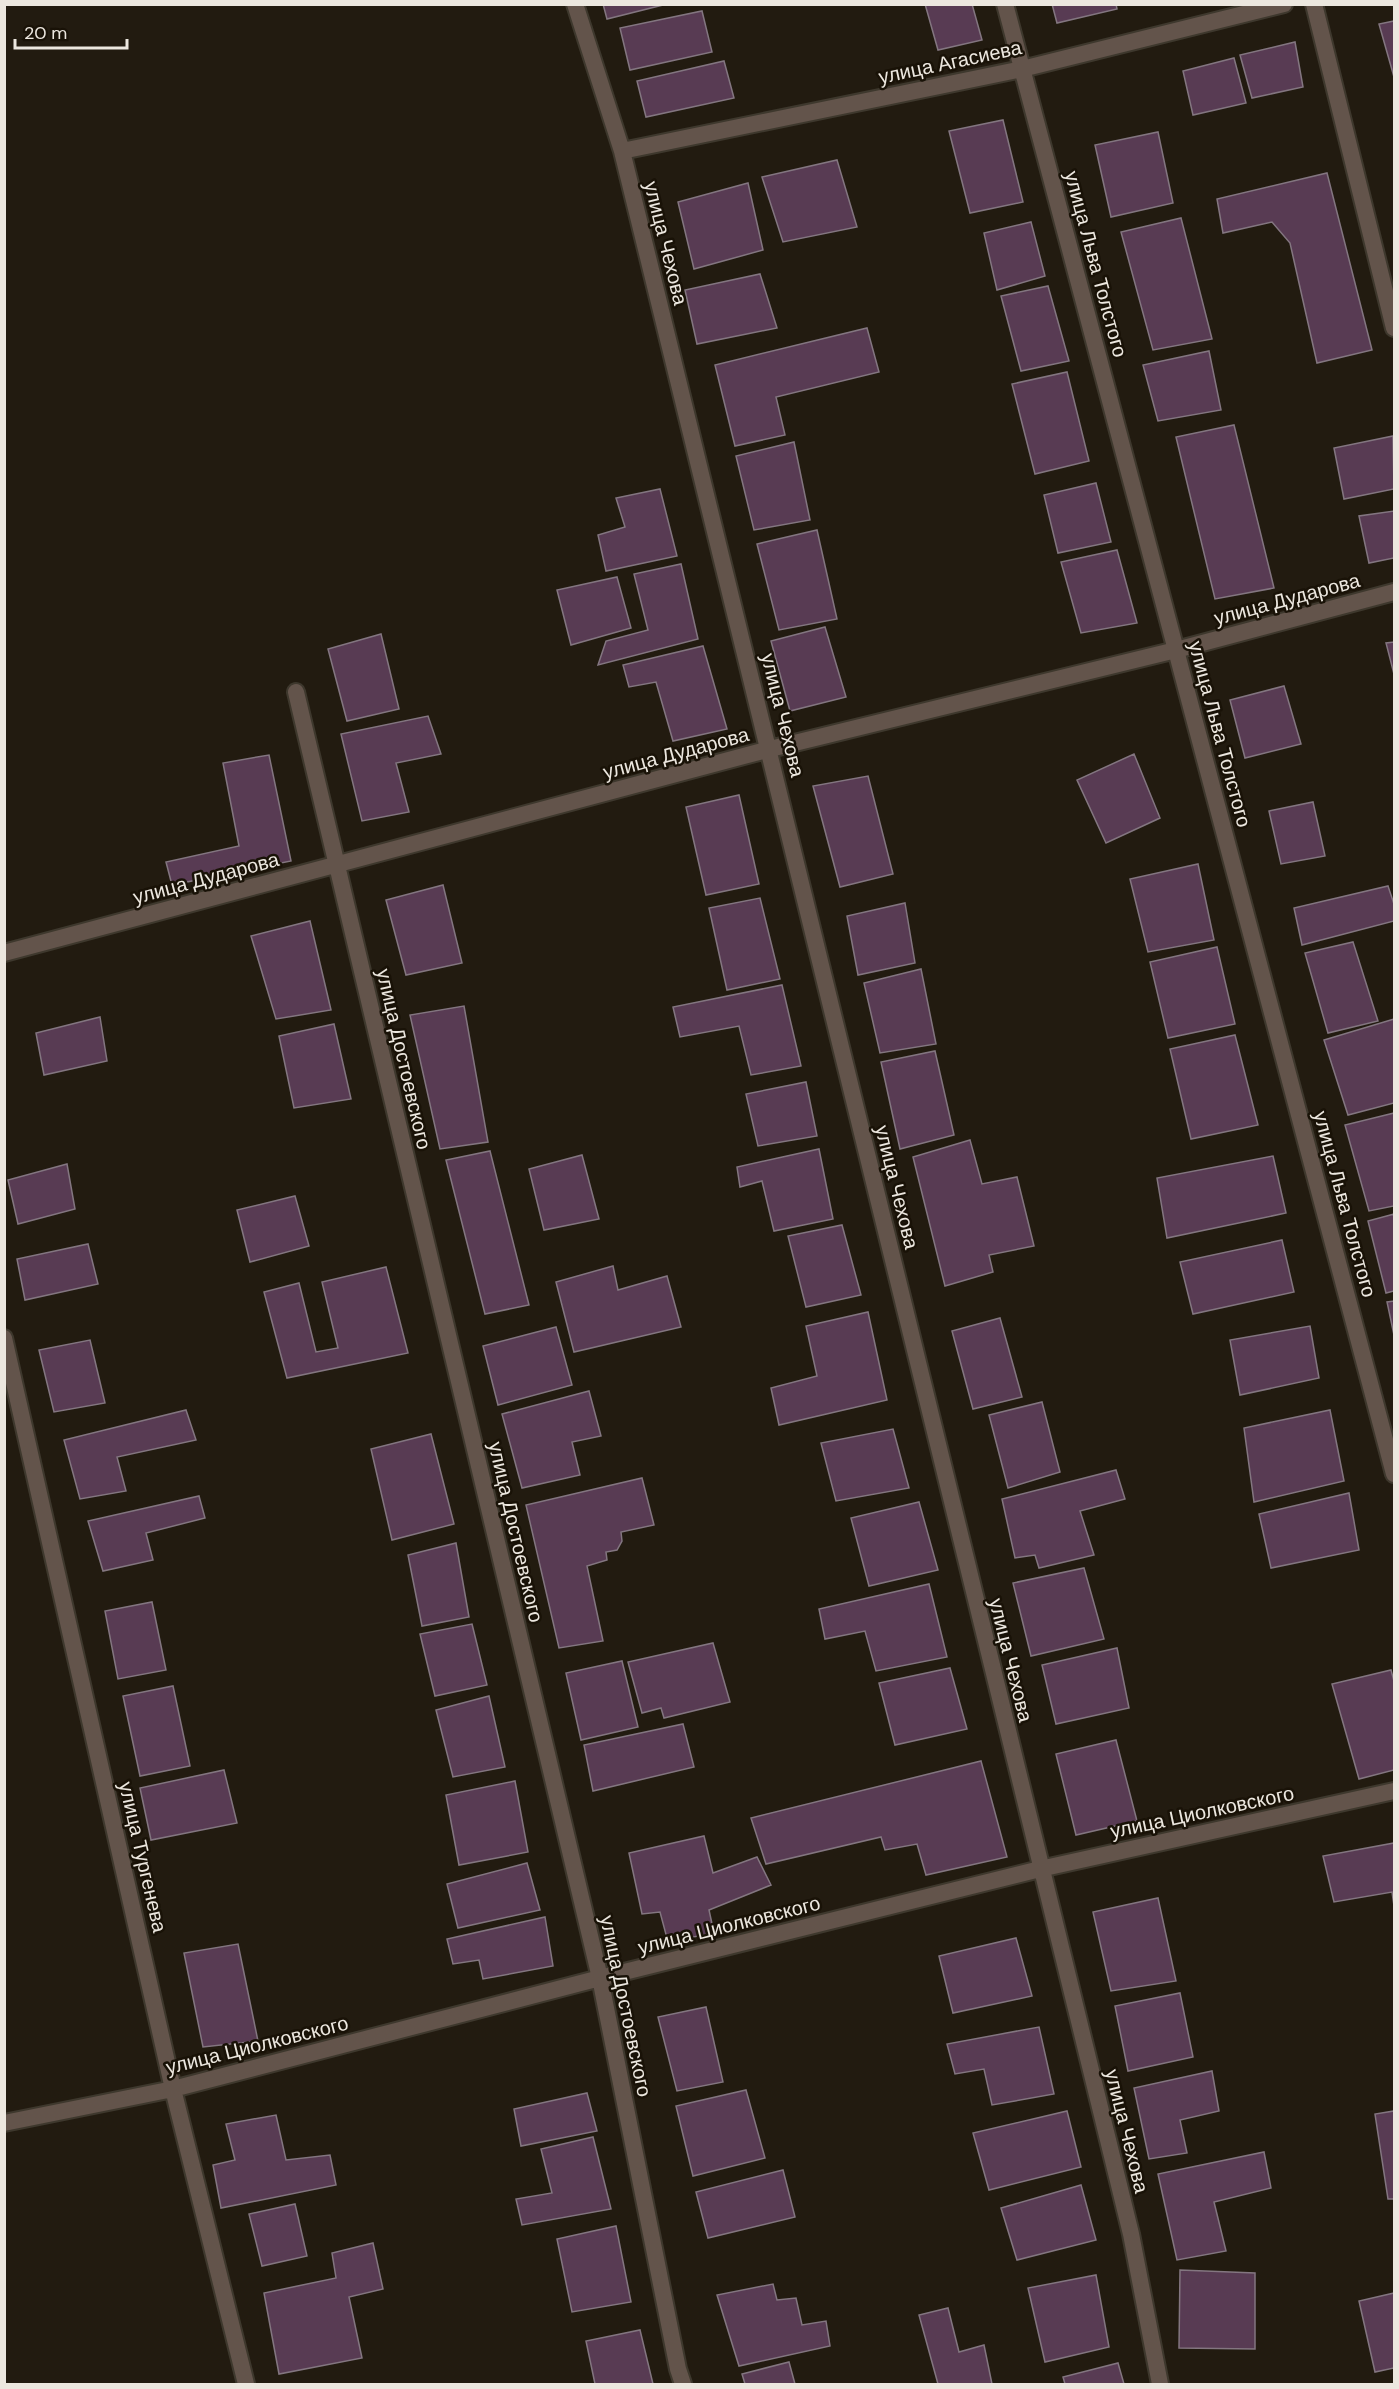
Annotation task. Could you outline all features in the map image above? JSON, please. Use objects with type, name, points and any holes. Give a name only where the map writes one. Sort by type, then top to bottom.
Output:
[{"type":"street","name":"улица Чехова","points":[[575,4],[622,151],[770,749],[1040,1869],[1131,2234],[1160,2385]]},
{"type":"street","name":"улица Льва Толстого","points":[[1005,4],[1395,1474]]},
{"type":"street","name":"улица Агасиева","points":[[622,151],[1022,69],[1284,4]]},
{"type":"street","points":[[1314,4],[1395,328]]},
{"type":"street","name":"улица Дударова","points":[[4,953],[770,749],[1176,650],[1395,592]]},
{"type":"street","name":"улица Достоевского","points":[[296,692],[600,1978],[683,2385]]},
{"type":"street","name":"улица Тургенева","points":[[4,1338],[173,2089],[246,2385]]},
{"type":"street","name":"улица Циолковского","points":[[4,2123],[173,2089],[600,1978],[1040,1869],[1395,1791]]},
{"type":"building","points":[[603,4],[667,4],[607,19]]},
{"type":"building","points":[[925,4],[972,4],[982,40],[938,50]]},
{"type":"building","points":[[1052,4],[1116,4],[1117,9],[1057,23]]},
{"type":"building","points":[[702,11],[712,52],[630,70],[620,28]]},
{"type":"building","points":[[1394,21],[1394,77],[1379,24]]},
{"type":"building","points":[[1295,42],[1303,87],[1252,98],[1240,55]]},
{"type":"building","points":[[1234,58],[1246,103],[1193,115],[1183,71]]},
{"type":"building","points":[[724,61],[734,98],[646,117],[637,81]]},
{"type":"building","points":[[1003,120],[1023,202],[970,213],[949,131]]},
{"type":"building","points":[[1158,132],[1173,203],[1111,217],[1095,145]]},
{"type":"building","points":[[837,160],[857,227],[783,242],[762,177]]},
{"type":"building","points":[[1327,173],[1372,350],[1317,363],[1290,243],[1272,222],[1223,233],[1217,199]]},
{"type":"building","points":[[748,183],[763,250],[694,269],[678,202]]},
{"type":"building","points":[[1181,218],[1212,339],[1153,350],[1121,232]]},
{"type":"building","points":[[1031,222],[1045,276],[997,290],[984,233]]},
{"type":"building","points":[[760,274],[777,328],[697,344],[685,290]]},
{"type":"building","points":[[1048,286],[1069,361],[1021,371],[1001,296]]},
{"type":"building","points":[[867,328],[879,372],[776,397],[785,435],[735,446],[715,365]]},
{"type":"building","points":[[1209,351],[1221,410],[1158,421],[1143,365]]},
{"type":"building","points":[[1067,372],[1089,461],[1035,474],[1012,384]]},
{"type":"building","points":[[1234,425],[1274,588],[1215,599],[1176,437]]},
{"type":"building","points":[[1393,436],[1394,489],[1344,499],[1334,448]]},
{"type":"building","points":[[794,442],[810,520],[754,530],[736,456]]},
{"type":"building","points":[[1096,483],[1111,542],[1058,553],[1044,495]]},
{"type":"building","points":[[660,489],[677,556],[606,571],[598,535],[625,527],[616,498]]},
{"type":"building","points":[[1394,511],[1394,558],[1369,563],[1359,516]]},
{"type":"building","points":[[817,530],[837,619],[779,630],[757,544]]},
{"type":"building","points":[[1117,550],[1137,623],[1081,633],[1061,562]]},
{"type":"building","points":[[681,564],[698,639],[598,665],[606,641],[648,630],[634,574]]},
{"type":"building","points":[[617,577],[631,628],[571,645],[557,590]]},
{"type":"building","points":[[825,627],[846,697],[790,711],[771,641]]},
{"type":"building","points":[[381,634],[399,709],[347,721],[328,649]]},
{"type":"building","points":[[1394,642],[1394,674],[1386,643]]},
{"type":"building","points":[[703,646],[727,729],[673,741],[656,682],[629,687],[623,665]]},
{"type":"building","points":[[1284,686],[1301,744],[1245,758],[1230,700]]},
{"type":"building","points":[[428,716],[441,754],[396,763],[409,812],[362,821],[341,734]]},
{"type":"building","points":[[1134,754],[1160,818],[1106,843],[1077,780]]},
{"type":"building","points":[[269,755],[291,861],[172,885],[166,862],[239,846],[223,763]]},
{"type":"building","points":[[868,776],[893,874],[840,887],[813,786]]},
{"type":"building","points":[[739,795],[759,884],[706,895],[686,807]]},
{"type":"building","points":[[1313,802],[1325,856],[1281,864],[1269,811]]},
{"type":"building","points":[[1198,864],[1214,940],[1148,952],[1130,879]]},
{"type":"building","points":[[443,885],[462,963],[406,975],[386,900]]},
{"type":"building","points":[[1388,886],[1394,904],[1394,921],[1302,945],[1294,908]]},
{"type":"building","points":[[760,898],[780,979],[727,990],[709,908]]},
{"type":"building","points":[[905,903],[915,963],[858,975],[847,916]]},
{"type":"building","points":[[310,921],[331,1010],[276,1019],[251,936]]},
{"type":"building","points":[[1353,942],[1378,1021],[1328,1033],[1305,953]]},
{"type":"building","points":[[1217,947],[1235,1024],[1168,1038],[1150,962]]},
{"type":"building","points":[[921,969],[936,1044],[880,1053],[864,983]]},
{"type":"building","points":[[782,985],[801,1066],[751,1075],[739,1026],[680,1037],[673,1007]]},
{"type":"building","points":[[464,1006],[488,1142],[440,1149],[410,1015]]},
{"type":"building","points":[[100,1017],[107,1061],[44,1075],[36,1033]]},
{"type":"building","points":[[1394,1019],[1394,1103],[1348,1115],[1324,1040]]},
{"type":"building","points":[[334,1024],[351,1099],[294,1108],[279,1036]]},
{"type":"building","points":[[1235,1035],[1258,1125],[1191,1139],[1170,1049]]},
{"type":"building","points":[[935,1051],[954,1135],[900,1149],[881,1062]]},
{"type":"building","points":[[806,1082],[817,1136],[758,1146],[746,1094]]},
{"type":"building","points":[[1394,1113],[1394,1206],[1369,1211],[1345,1125]]},
{"type":"building","points":[[970,1140],[982,1184],[1017,1177],[1034,1246],[989,1255],[993,1272],[945,1286],[913,1157]]},
{"type":"building","points":[[819,1149],[833,1219],[774,1231],[762,1181],[740,1187],[737,1167]]},
{"type":"building","points":[[490,1151],[529,1305],[485,1314],[446,1160]]},
{"type":"building","points":[[582,1155],[599,1219],[544,1230],[529,1169]]},
{"type":"building","points":[[1273,1156],[1286,1213],[1167,1238],[1157,1178]]},
{"type":"building","points":[[67,1164],[75,1209],[18,1224],[8,1180]]},
{"type":"building","points":[[295,1196],[309,1246],[250,1262],[237,1210]]},
{"type":"building","points":[[1394,1214],[1394,1291],[1386,1293],[1368,1221]]},
{"type":"building","points":[[842,1225],[861,1295],[806,1307],[788,1236]]},
{"type":"building","points":[[1282,1240],[1294,1292],[1193,1314],[1180,1262]]},
{"type":"building","points":[[88,1244],[98,1284],[25,1300],[17,1259]]},
{"type":"building","points":[[613,1266],[618,1290],[667,1276],[681,1327],[574,1352],[556,1282]]},
{"type":"building","points":[[386,1267],[408,1353],[287,1378],[264,1292],[299,1283],[316,1352],[338,1348],[322,1282]]},
{"type":"building","points":[[1394,1301],[1394,1335],[1387,1302]]},
{"type":"building","points":[[868,1312],[887,1400],[779,1425],[771,1388],[817,1376],[806,1326]]},
{"type":"building","points":[[1000,1318],[1022,1397],[973,1409],[952,1331]]},
{"type":"building","points":[[1310,1326],[1319,1378],[1240,1395],[1230,1340]]},
{"type":"building","points":[[556,1327],[572,1385],[498,1405],[483,1346]]},
{"type":"building","points":[[90,1340],[105,1403],[54,1412],[39,1350]]},
{"type":"building","points":[[589,1391],[601,1436],[572,1442],[580,1475],[522,1488],[502,1414]]},
{"type":"building","points":[[1042,1402],[1060,1472],[1008,1488],[989,1415]]},
{"type":"building","points":[[186,1410],[196,1440],[117,1457],[126,1491],[80,1499],[64,1440]]},
{"type":"building","points":[[1330,1410],[1344,1481],[1254,1502],[1244,1428]]},
{"type":"building","points":[[893,1429],[909,1488],[836,1501],[821,1443]]},
{"type":"building","points":[[431,1434],[454,1524],[392,1540],[371,1449]]},
{"type":"building","points":[[1116,1470],[1125,1499],[1080,1511],[1094,1555],[1039,1568],[1035,1555],[1015,1558],[1002,1499]]},
{"type":"building","points":[[642,1478],[654,1525],[621,1532],[622,1541],[617,1550],[606,1552],[607,1560],[587,1566],[603,1641],[559,1648],[526,1505]]},
{"type":"building","points":[[1349,1493],[1359,1550],[1271,1568],[1259,1514]]},
{"type":"building","points":[[199,1496],[205,1518],[146,1533],[153,1560],[103,1571],[88,1521]]},
{"type":"building","points":[[919,1502],[938,1570],[869,1586],[851,1518]]},
{"type":"building","points":[[456,1543],[469,1617],[422,1626],[408,1555]]},
{"type":"building","points":[[1084,1568],[1104,1639],[1031,1656],[1013,1583]]},
{"type":"building","points":[[929,1584],[947,1657],[876,1671],[865,1631],[825,1639],[819,1609]]},
{"type":"building","points":[[152,1602],[166,1670],[118,1679],[105,1611]]},
{"type":"building","points":[[472,1624],[487,1685],[435,1696],[420,1634]]},
{"type":"building","points":[[713,1643],[730,1702],[664,1718],[661,1708],[642,1713],[628,1662]]},
{"type":"building","points":[[1117,1648],[1129,1708],[1056,1724],[1042,1665]]},
{"type":"building","points":[[622,1661],[638,1727],[581,1740],[566,1673]]},
{"type":"building","points":[[950,1668],[967,1729],[895,1745],[879,1683]]},
{"type":"building","points":[[1391,1670],[1394,1681],[1394,1770],[1359,1779],[1332,1684]]},
{"type":"building","points":[[173,1686],[190,1766],[140,1776],[123,1696]]},
{"type":"building","points":[[489,1696],[505,1767],[453,1777],[436,1710]]},
{"type":"building","points":[[683,1724],[694,1767],[593,1791],[584,1745]]},
{"type":"building","points":[[1116,1740],[1137,1821],[1076,1835],[1056,1754]]},
{"type":"building","points":[[981,1761],[1007,1857],[926,1875],[917,1844],[885,1850],[881,1837],[766,1864],[751,1818]]},
{"type":"building","points":[[224,1770],[237,1823],[151,1840],[140,1788]]},
{"type":"building","points":[[515,1781],[528,1852],[459,1865],[446,1795]]},
{"type":"building","points":[[704,1836],[713,1873],[757,1857],[771,1885],[709,1910],[714,1933],[668,1942],[660,1912],[642,1914],[629,1853]]},
{"type":"building","points":[[1394,1843],[1394,1906],[1392,1892],[1334,1902],[1323,1856]]},
{"type":"building","points":[[527,1863],[540,1910],[458,1928],[447,1884]]},
{"type":"building","points":[[1158,1898],[1176,1981],[1111,1991],[1093,1912]]},
{"type":"building","points":[[545,1917],[553,1966],[483,1979],[479,1960],[453,1964],[447,1939]]},
{"type":"building","points":[[1016,1938],[1032,1996],[953,2013],[939,1956]]},
{"type":"building","points":[[238,1944],[258,2041],[203,2047],[184,1953]]},
{"type":"building","points":[[1180,1993],[1193,2057],[1128,2071],[1115,2006]]},
{"type":"building","points":[[706,2007],[723,2082],[677,2091],[658,2017]]},
{"type":"building","points":[[1039,2027],[1054,2094],[992,2105],[984,2069],[955,2074],[947,2044]]},
{"type":"building","points":[[1212,2071],[1219,2111],[1180,2120],[1187,2153],[1149,2159],[1134,2088]]},
{"type":"building","points":[[746,2090],[765,2158],[693,2176],[676,2106]]},
{"type":"building","points":[[587,2093],[597,2131],[521,2146],[514,2109]]},
{"type":"building","points":[[1067,2111],[1081,2167],[989,2190],[973,2133]]},
{"type":"building","points":[[1394,2111],[1394,2199],[1388,2199],[1375,2114]]},
{"type":"building","points":[[276,2115],[286,2160],[330,2155],[336,2185],[221,2208],[213,2165],[235,2160],[226,2124]]},
{"type":"building","points":[[593,2137],[611,2209],[522,2225],[516,2199],[552,2193],[541,2149]]},
{"type":"building","points":[[1264,2152],[1271,2188],[1214,2202],[1226,2251],[1177,2260],[1158,2174]]},
{"type":"building","points":[[783,2170],[795,2217],[708,2238],[696,2192]]},
{"type":"building","points":[[1081,2185],[1096,2240],[1017,2260],[1001,2208]]},
{"type":"building","points":[[295,2204],[307,2256],[262,2266],[249,2214]]},
{"type":"building","points":[[616,2226],[631,2302],[572,2312],[557,2239]]},
{"type":"building","points":[[373,2243],[383,2289],[349,2297],[362,2358],[279,2374],[264,2293],[336,2278],[332,2253]]},
{"type":"building","points":[[1180,2270],[1255,2273],[1255,2349],[1179,2348]]},
{"type":"building","points":[[1096,2275],[1109,2347],[1045,2362],[1028,2288]]},
{"type":"building","points":[[773,2284],[777,2300],[796,2298],[802,2325],[826,2321],[830,2346],[739,2366],[717,2295]]},
{"type":"building","points":[[1394,2293],[1394,2368],[1375,2372],[1359,2301]]},
{"type":"building","points":[[948,2308],[959,2352],[984,2345],[992,2384],[938,2384],[919,2315]]},
{"type":"building","points":[[640,2330],[653,2384],[595,2384],[586,2341]]},
{"type":"building","points":[[789,2362],[795,2384],[745,2384],[742,2374]]},
{"type":"building","points":[[1118,2363],[1124,2384],[1065,2384],[1063,2377]]}]
